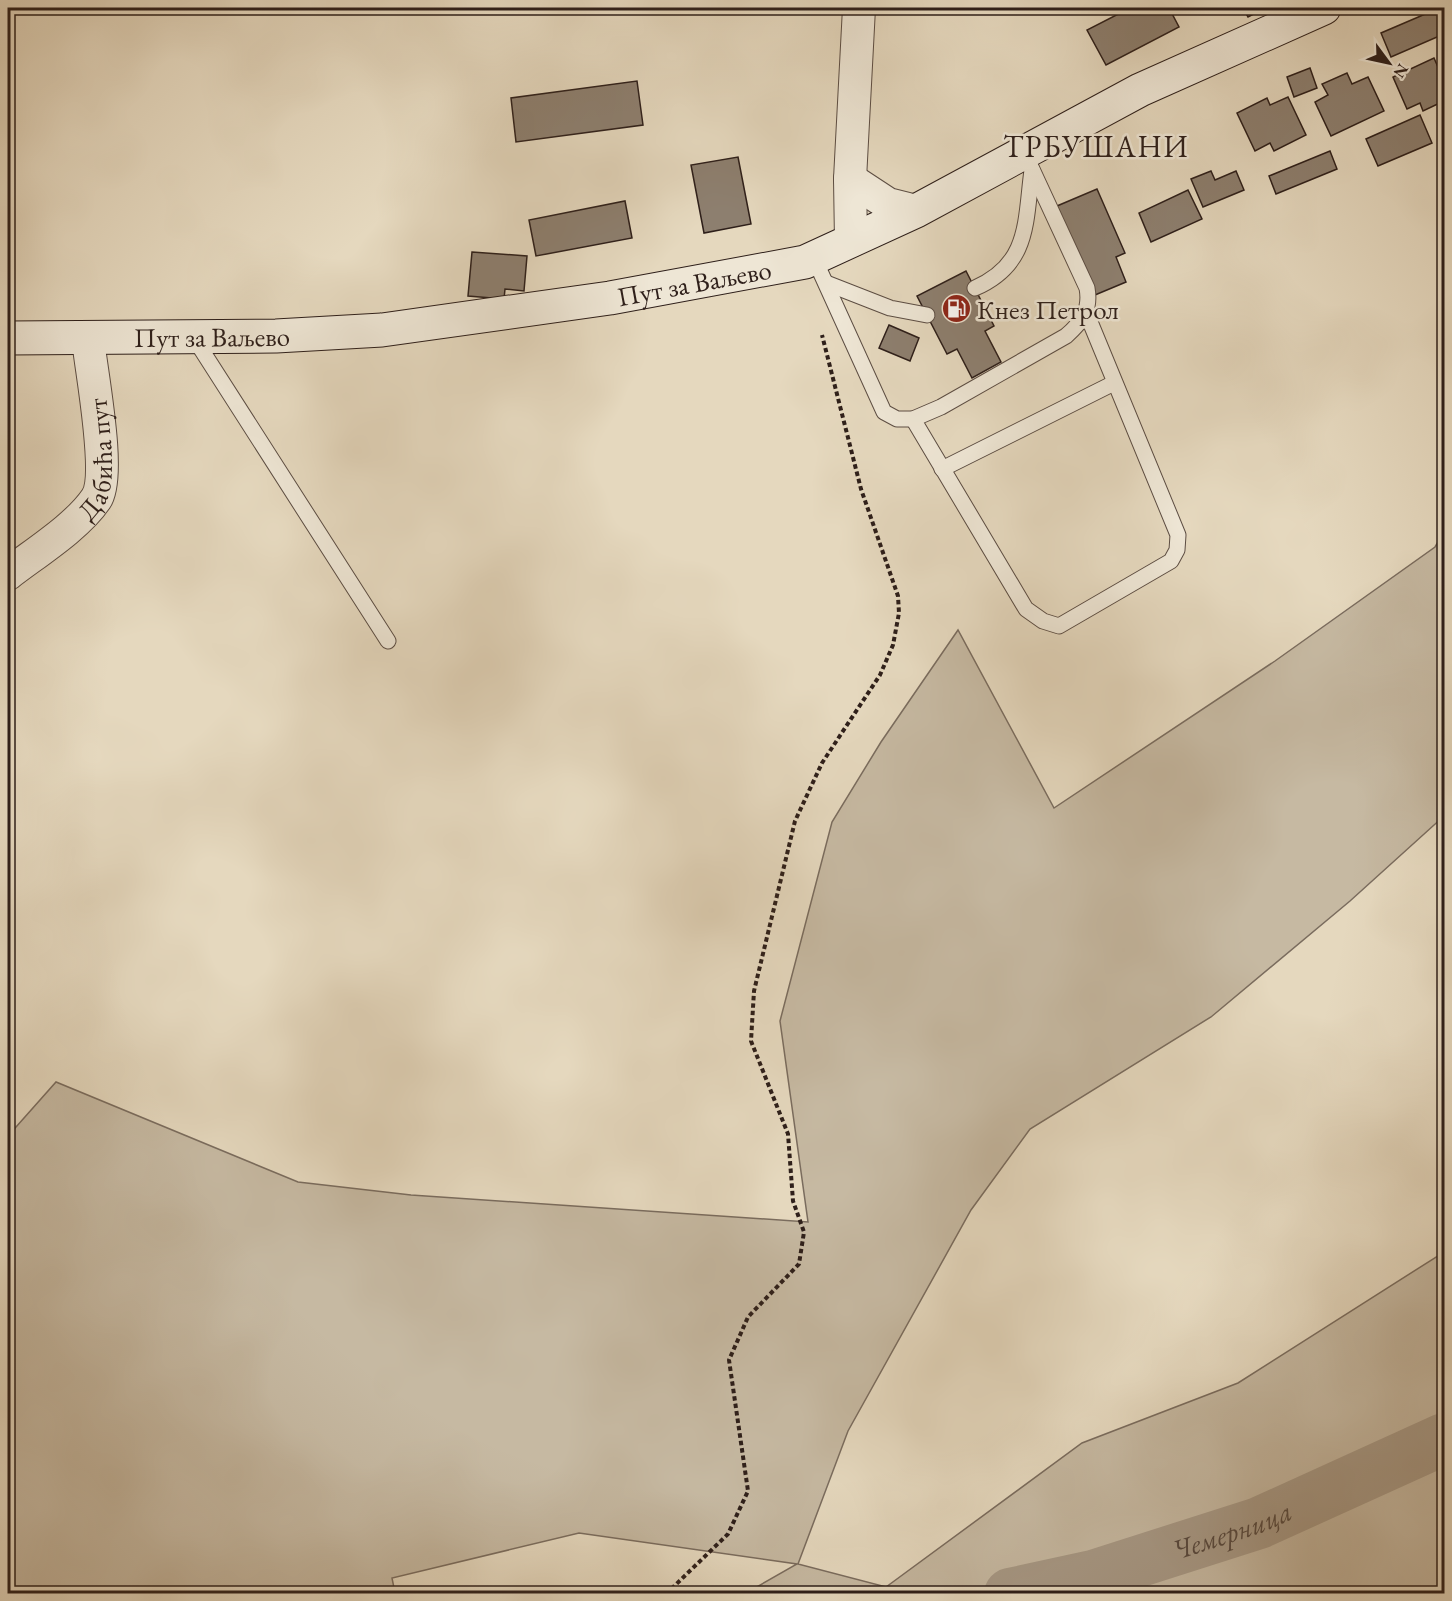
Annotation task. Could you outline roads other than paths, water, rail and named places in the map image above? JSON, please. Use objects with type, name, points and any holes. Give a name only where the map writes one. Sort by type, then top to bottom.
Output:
[{"type":"main road","name":"Пут за Ваљево","points":[[8,338],[194,338],[341,333],[423,325],[610,298],[759,272],[820,271],[851,241],[1028,161],[1140,90],[1324,8]]},
{"type":"street","points":[[851,241],[850,179],[859,8]]},
{"type":"street","points":[[850,179],[888,204],[916,211]]},
{"type":"street","name":"Дабића пут","points":[[8,574],[83,513],[98,498],[102,487],[102,456],[88,339]]},
{"type":"lane","points":[[975,288],[994,280],[1011,264],[1024,234],[1028,161]]},
{"type":"lane","points":[[820,271],[884,412],[897,419],[914,418],[941,407],[1066,336],[1081,323],[1086,312],[1087,288],[1028,161]]},
{"type":"lane","points":[[820,271],[890,308],[927,315]]},
{"type":"lane","points":[[914,418],[1026,609],[1043,621],[1059,626],[1171,561],[1177,550],[1178,535],[1086,312]]},
{"type":"lane","points":[[194,338],[387,641]]},
{"type":"lane","points":[[942,469],[1114,383]]},
{"type":"waterway","name":"Чемерница","points":[[1010,1594],[1093,1576],[1259,1523],[1444,1439]]},
{"type":"place","name":"Кнез Петрол","points":[[956,309]]},
{"type":"district","name":"ТРБУШАНИ","points":[[1096,146]]}]
